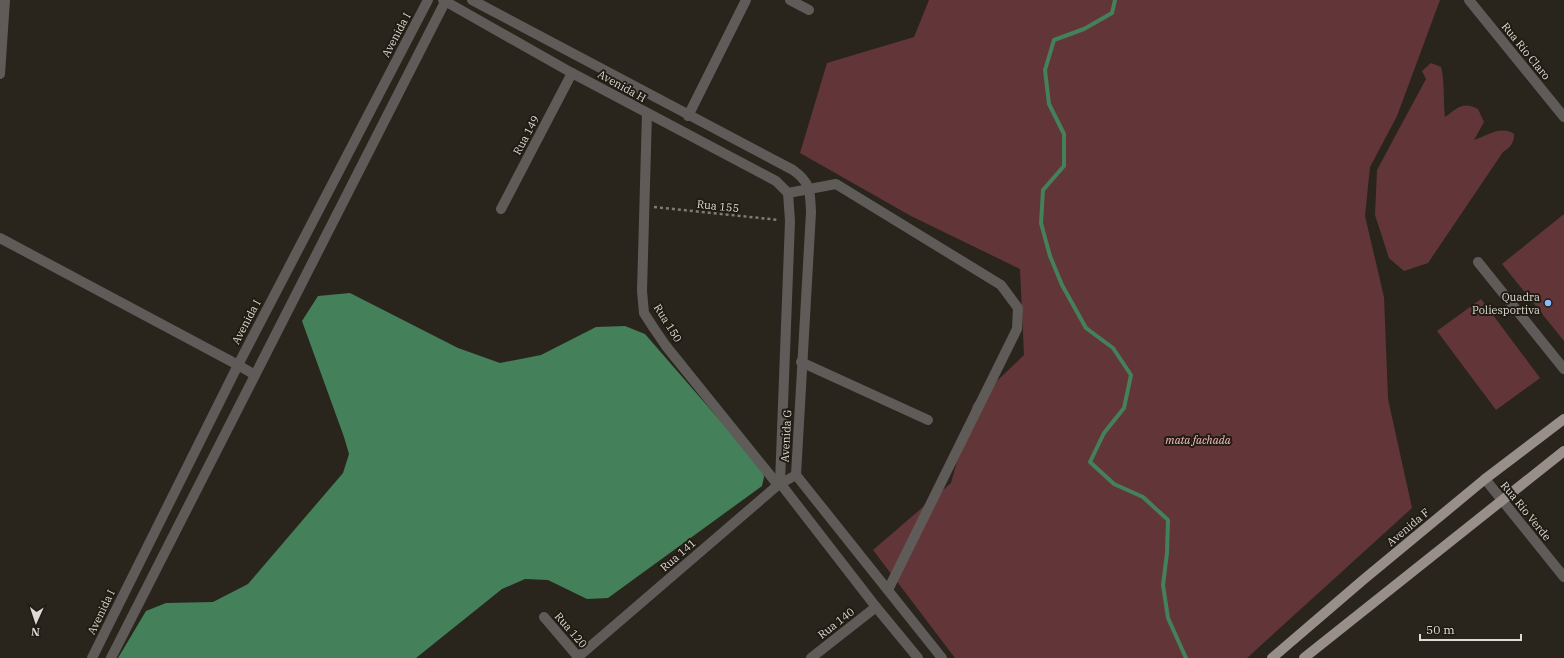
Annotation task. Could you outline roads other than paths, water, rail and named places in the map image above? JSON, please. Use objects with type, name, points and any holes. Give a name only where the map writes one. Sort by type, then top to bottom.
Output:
[{"type":"main road","name":"Avenida F","points":[[1272,658],[1485,479],[1564,419]]},
{"type":"main road","points":[[1304,658],[1564,451]]},
{"type":"street","points":[[0,74],[5,0]]},
{"type":"street","name":"Avenida I","points":[[92,658],[238,364],[428,0]]},
{"type":"street","points":[[111,658],[445,0]]},
{"type":"street","name":"Avenida H","points":[[445,0],[572,72],[776,181],[788,193]]},
{"type":"street","name":"Avenida H","points":[[472,0],[792,170],[802,177],[809,189]]},
{"type":"street","points":[[688,116],[746,0]]},
{"type":"street","points":[[790,0],[809,10]]},
{"type":"street","name":"Rua Rio Claro","points":[[1469,0],[1564,116]]},
{"type":"street","name":"Rua 149","points":[[501,209],[572,72]]},
{"type":"street","name":"Rua 150","points":[[647,113],[642,291],[644,313],[666,346],[779,484]]},
{"type":"street","points":[[788,193],[836,184],[1001,284],[1018,308],[1017,329],[888,590]]},
{"type":"street","name":"Avenida G","points":[[809,189],[811,219],[801,362],[796,475],[942,658]]},
{"type":"street","name":"Avenida G","points":[[779,484],[790,221],[788,193]]},
{"type":"street","points":[[0,238],[238,364],[255,375]]},
{"type":"street","points":[[1478,262],[1564,369]]},
{"type":"street","points":[[801,362],[928,420]]},
{"type":"street","name":"Rua 141","points":[[579,657],[779,484],[796,475]]},
{"type":"street","name":"Rua Rio Verde","points":[[1485,479],[1564,577]]},
{"type":"street","points":[[779,484],[918,658]]},
{"type":"street","name":"Rua 140","points":[[811,658],[876,607]]},
{"type":"street","name":"Rua 120","points":[[544,617],[579,657]]},
{"type":"waterway","points":[[1115,0],[1112,13],[1084,29],[1054,40],[1045,70],[1049,104],[1064,134],[1064,166],[1043,190],[1041,223],[1050,256],[1062,285],[1086,328],[1113,348],[1131,375],[1124,408],[1104,433],[1090,462],[1114,484],[1143,497],[1168,520],[1167,553],[1163,585],[1168,618],[1186,658]]},
{"type":"place","name":"Quadra Poliesportiva","points":[[1548,303]]},
{"type":"park label","name":"mata fachada","points":[[1198,440]]}]
